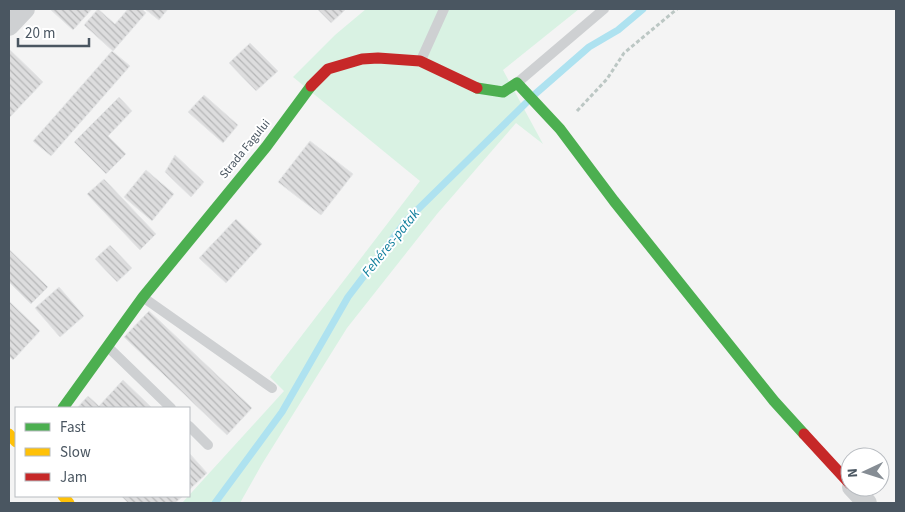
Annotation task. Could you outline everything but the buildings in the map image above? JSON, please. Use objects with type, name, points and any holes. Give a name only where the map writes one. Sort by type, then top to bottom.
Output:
[{"type":"street","points":[[9,26],[25,9]]},
{"type":"street","name":"Strada Fagului","points":[[64,407],[143,297],[266,146],[316,80],[328,69],[362,59],[378,58],[420,62],[480,90],[503,92],[519,84]]},
{"type":"street","points":[[519,84],[560,129],[774,401],[840,474]]},
{"type":"lane","points":[[420,62],[444,9]]},
{"type":"lane","points":[[519,84],[604,9]]},
{"type":"lane","points":[[143,297],[272,388]]},
{"type":"lane","points":[[107,347],[170,407]]},
{"type":"lane","points":[[190,427],[208,445]]},
{"type":"path","points":[[560,129],[607,79],[624,54],[677,9]]},
{"type":"green space","points":[[366,9],[579,9],[503,70],[543,144],[516,123],[437,214],[347,328],[262,464],[240,503],[182,503],[187,497],[190,497],[190,494],[284,391],[270,377],[420,181],[293,77],[335,35]]},
{"type":"waterway","name":"Fehéres-patak","points":[[534,95],[589,47],[618,30],[643,9]]},
{"type":"waterway","name":"Fehéres-patak","points":[[215,503],[282,412],[348,297],[406,221],[526,103]]},
{"type":"traffic: fast","points":[[477,88],[503,92],[517,83],[560,129],[614,201],[774,401],[804,434]]},
{"type":"traffic: fast","points":[[64,407],[143,297],[266,147],[311,86]]},
{"type":"traffic: slow","points":[[9,434],[15,441]]},
{"type":"traffic: slow","points":[[64,497],[69,503]]},
{"type":"traffic: jam","points":[[311,86],[328,69],[362,59],[378,58],[420,61],[477,88]]},
{"type":"traffic: jam","points":[[804,434],[840,473]]}]
